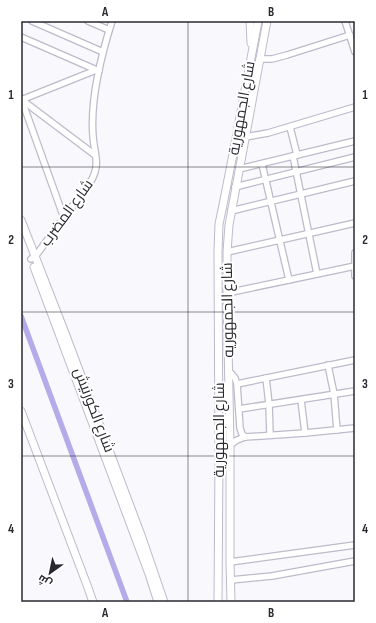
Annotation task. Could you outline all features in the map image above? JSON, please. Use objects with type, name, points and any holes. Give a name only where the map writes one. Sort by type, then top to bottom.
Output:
[{"type":"main road","points":[[250,21],[251,56]]},
{"type":"main road","name":"شارع الجمهورية","points":[[218,602],[219,224],[257,21]]},
{"type":"main road","name":"شارع الجمهوريه","points":[[231,602],[230,406],[227,252],[229,225],[238,169],[267,21]]},
{"type":"main road","points":[[247,80],[255,81]]},
{"type":"main road","name":"شارع الكورنيش","points":[[21,220],[33,258],[158,602]]},
{"type":"main road","name":"شارع الكورنيش","points":[[21,233],[65,333],[133,514],[164,602]]},
{"type":"main road","points":[[219,406],[230,406]]},
{"type":"main road","points":[[21,411],[93,602]]},
{"type":"main road","points":[[219,418],[230,418]]},
{"type":"street","points":[[32,21],[103,52]]},
{"type":"street","points":[[88,21],[110,30]]},
{"type":"street","name":"شارع المضرب","points":[[33,258],[64,218],[93,176],[96,168],[97,164],[92,129],[93,116],[98,71],[112,21]]},
{"type":"street","points":[[250,21],[257,21]]},
{"type":"street","points":[[345,21],[355,52]]},
{"type":"street","points":[[259,59],[272,59],[350,35]]},
{"type":"street","points":[[21,37],[98,71]]},
{"type":"street","points":[[21,100],[98,71]]},
{"type":"street","points":[[21,100],[95,155]]},
{"type":"street","points":[[21,100],[64,218]]},
{"type":"street","points":[[245,137],[268,133],[355,107]]},
{"type":"street","points":[[290,127],[300,194],[317,274]]},
{"type":"street","points":[[238,169],[355,141]]},
{"type":"street","points":[[235,187],[355,157]]},
{"type":"street","points":[[262,164],[289,280]]},
{"type":"street","points":[[231,211],[355,181]]},
{"type":"street","points":[[227,252],[355,223]]},
{"type":"street","points":[[355,253],[355,276]]},
{"type":"street","points":[[227,293],[355,266]]},
{"type":"street","points":[[238,384],[355,360]]},
{"type":"street","points":[[328,366],[334,394],[338,430]]},
{"type":"street","points":[[229,371],[238,384],[240,428],[245,437]]},
{"type":"street","points":[[266,378],[270,435]]},
{"type":"street","points":[[239,409],[355,391]]},
{"type":"street","points":[[301,400],[305,433]]},
{"type":"street","points":[[230,445],[245,437],[355,428]]},
{"type":"street","points":[[230,562],[355,545]]},
{"type":"street","points":[[230,580],[272,576],[355,561]]},
{"type":"waterway","points":[[21,316],[127,602]]}]
